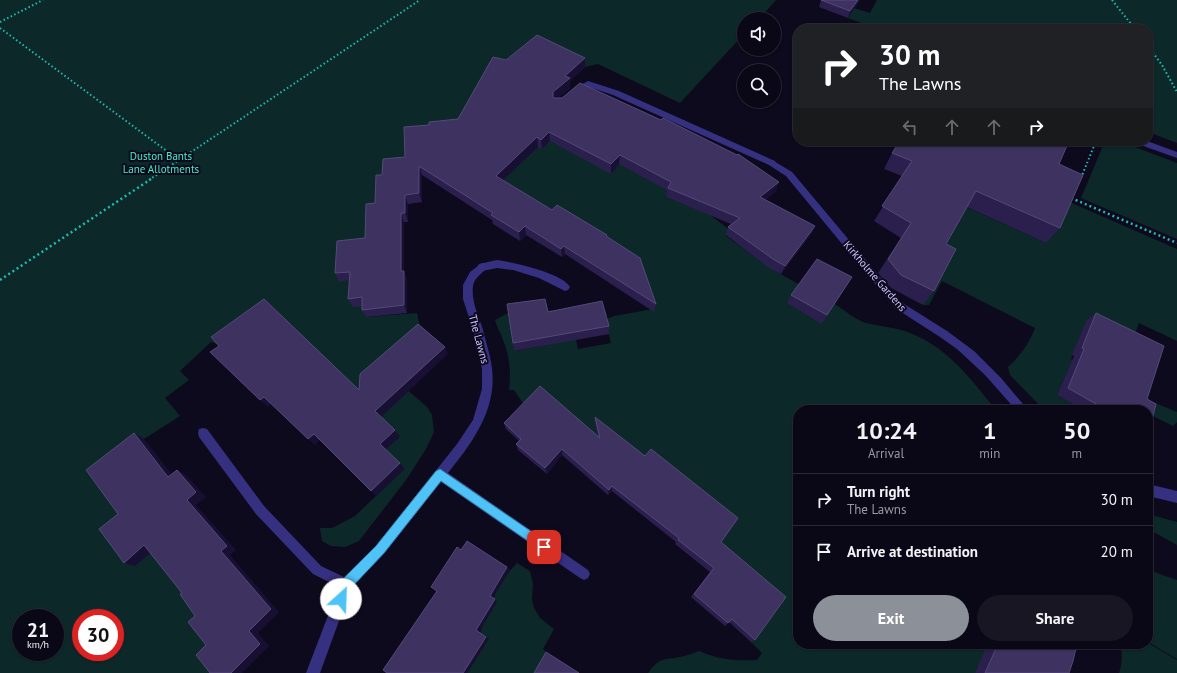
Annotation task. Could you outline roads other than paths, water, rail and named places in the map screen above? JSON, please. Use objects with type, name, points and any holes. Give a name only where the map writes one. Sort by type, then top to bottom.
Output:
[{"type":"street","name":"Kirkholme Gardens","points":[[568,97],[572,92],[588,84],[616,93],[772,163],[788,174],[898,305],[915,318],[949,337],[972,355],[998,381],[1019,405]]},
{"type":"street","points":[[1152,146],[1177,155]]},
{"type":"street","name":"The Lawns","points":[[313,673],[346,584],[380,550],[461,448],[478,422],[487,389],[487,369],[484,353],[468,299],[468,285],[473,275],[482,267],[496,264],[514,267],[556,280],[565,287]]},
{"type":"street","points":[[203,433],[260,510],[317,570],[346,584]]},
{"type":"street","points":[[440,474],[584,574]]},
{"type":"street","points":[[1153,491],[1177,497]]},
{"type":"park label","name":"Duston Bants Lane Allotments","points":[[161,162]]}]
